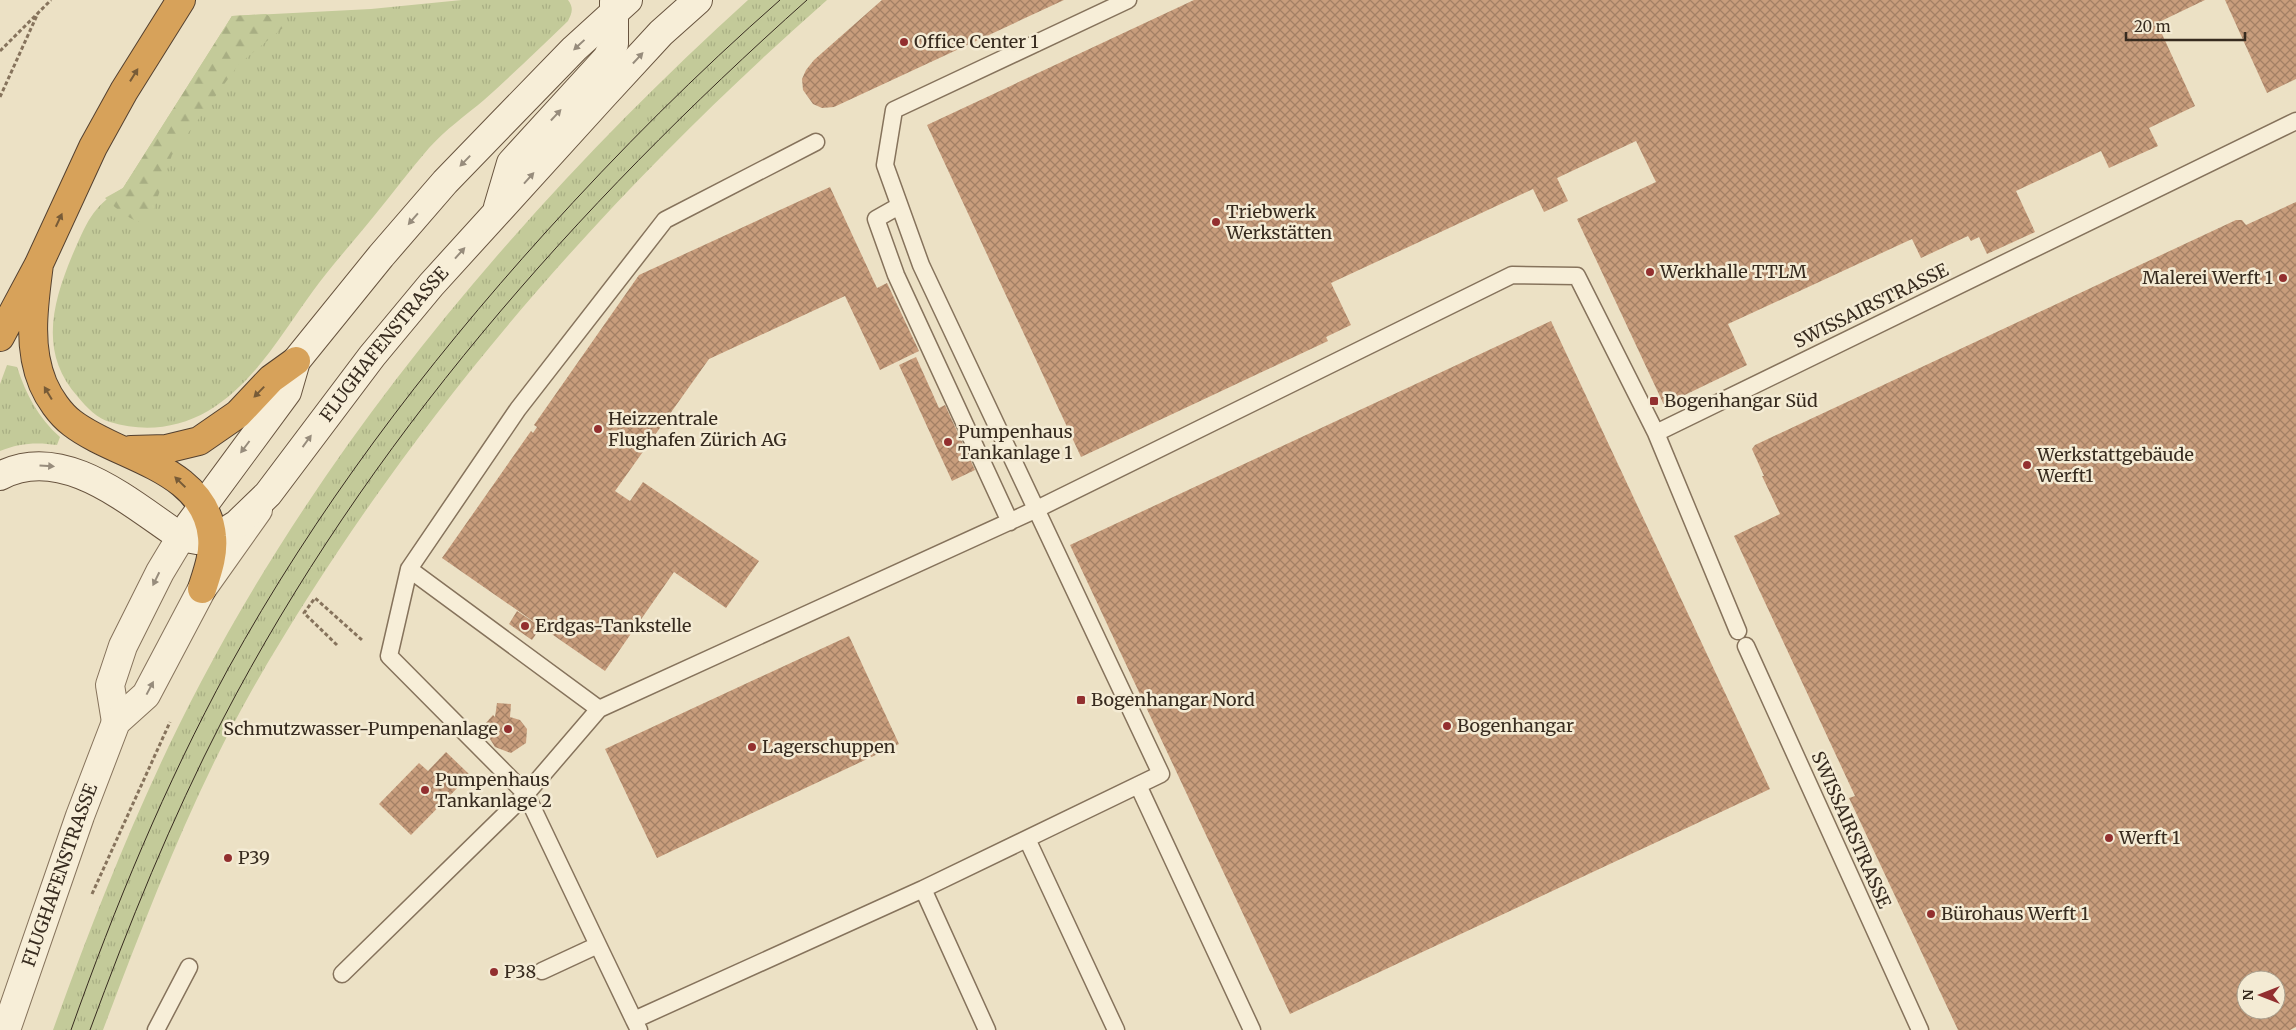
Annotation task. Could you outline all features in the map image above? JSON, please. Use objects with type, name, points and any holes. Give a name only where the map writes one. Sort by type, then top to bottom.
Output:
[{"type":"highway","points":[[0,337],[39,264],[93,147],[124,91],[181,0]]},
{"type":"highway","points":[[39,264],[34,302],[33,341],[36,364],[44,385],[56,406],[71,423],[120,449],[156,465],[174,477],[202,506],[209,520],[213,539],[210,562],[202,589]]},
{"type":"highway","points":[[120,449],[144,451],[166,449],[200,442],[238,414],[271,379],[296,361]]},
{"type":"main road","name":"FLUGHAFENSTRASSE","points":[[6,1030],[80,816],[116,722],[146,695],[202,589],[268,494],[372,356],[431,285],[641,54],[698,0]]},
{"type":"main road","points":[[496,214],[511,163],[608,58],[614,44],[619,4]]},
{"type":"main road","points":[[296,361],[381,256],[445,182],[619,4]]},
{"type":"main road","name":"FLUGHAFENSTRASSE","points":[[116,722],[110,684],[123,646],[160,572],[181,537],[287,392],[296,361]]},
{"type":"main road","points":[[0,476],[23,467],[40,465],[59,467],[77,472],[181,537],[197,540],[213,539],[237,524],[268,494]]},
{"type":"lane","points":[[816,142],[665,220],[518,409],[409,569],[388,656],[526,794],[636,1025],[1162,774],[921,265],[886,165],[894,110],[1128,0]]},
{"type":"lane","name":"SWISSAIRSTRASSE","points":[[1656,433],[2296,121]]},
{"type":"lane","points":[[899,206],[876,219],[896,275],[1010,522]]},
{"type":"lane","points":[[342,974],[526,794],[599,709],[1010,522],[1512,274],[1577,276],[1656,433],[1738,631]]},
{"type":"lane","points":[[409,569],[599,709]]},
{"type":"lane","name":"SWISSAIRSTRASSE","points":[[1746,646],[1920,1030]]},
{"type":"lane","points":[[1138,785],[1252,1030]]},
{"type":"lane","points":[[1027,839],[1116,1030]]},
{"type":"lane","points":[[923,889],[987,1030]]},
{"type":"lane","points":[[542,971],[598,945]]},
{"type":"lane","points":[[156,1030],[190,967]]},
{"type":"path","points":[[0,51],[51,0]]},
{"type":"path","points":[[0,97],[38,13]]},
{"type":"path","points":[[337,645],[304,612],[315,598],[338,620]]},
{"type":"path","points":[[89,902],[171,721]]},
{"type":"green space","points":[[462,0],[568,0],[572,10],[568,21],[558,31],[484,100],[435,141],[320,281],[266,357],[239,387],[224,400],[208,411],[184,422],[147,428],[110,422],[88,409],[66,381],[58,364],[54,346],[55,310],[65,274],[91,217],[104,202],[123,188],[232,16],[371,9]]},
{"type":"green space","points":[[748,0],[827,0],[663,154],[586,236],[511,321],[441,409],[373,500],[311,593],[230,730],[171,857],[103,1030],[53,1030],[121,853],[179,724],[254,587],[313,495],[377,405],[445,318],[517,233],[592,152],[669,74]]},
{"type":"green space","points":[[266,14],[284,27],[239,64],[172,155],[149,223],[130,218],[120,211],[105,198],[123,188],[232,16]]},
{"type":"green space","points":[[7,365],[17,367],[24,387],[39,414],[60,437],[57,445],[28,444],[0,451],[0,384]]},
{"type":"building","name":"Office Center 1","points":[[882,0],[1064,0],[834,107],[822,108],[813,104],[803,90],[802,79],[806,70],[814,60]]},
{"type":"building","name":"Triebwerk Werkstätten","points":[[1194,0],[2205,0],[2157,23],[2195,106],[2149,128],[2158,146],[2109,168],[2101,151],[2016,191],[2035,232],[1987,254],[1979,237],[1971,241],[1968,236],[1921,258],[1912,239],[1728,324],[1747,365],[1664,405],[1577,219],[1656,182],[1636,141],[1557,178],[1568,201],[1544,212],[1533,189],[1331,283],[1351,325],[1326,337],[1328,341],[1081,457],[927,125]]},
{"type":"building","points":[[2225,0],[2296,0],[2296,79],[2267,93]]},
{"type":"building","name":"Heizzentrale Flughafen Zürich AG","points":[[830,187],[877,288],[887,283],[919,351],[880,370],[845,296],[709,359],[615,491],[630,501],[643,482],[759,561],[726,608],[674,572],[605,671],[442,558],[531,431],[533,433],[537,427],[534,425],[639,275]]},
{"type":"building","points":[[2296,202],[2296,1027],[2290,1030],[1958,1030],[1849,798],[1855,796],[1734,536],[1780,514],[1752,449],[1755,445],[2236,220],[2242,220],[2246,225]]},
{"type":"building","name":"Bogenhangar","points":[[1551,321],[1770,789],[1290,1014],[1070,545]]},
{"type":"building","name":"Pumpenhaus Tankanlage 1","points":[[916,357],[939,408],[945,405],[975,470],[952,481],[899,365]]},
{"type":"building","name":"Erdgas-Tankstelle","points":[[517,611],[541,627],[532,640],[509,624]]},
{"type":"building","name":"Lagerschuppen","points":[[849,636],[899,744],[657,858],[605,749]]},
{"type":"building","name":"Schmutzwasser-Pumpenanlage","points":[[497,703],[511,704],[510,717],[520,720],[527,729],[526,743],[511,753],[495,747],[490,739],[491,731],[485,724],[493,715],[495,717]]},
{"type":"building","name":"Pumpenhaus Tankanlage 2","points":[[446,752],[470,775],[411,835],[379,804],[419,763],[428,771]]},
{"type":"tram line","points":[[71,1030],[123,892],[183,757],[228,669],[262,610],[297,553],[335,497],[414,388],[545,233],[659,113],[780,0]]},
{"type":"tram line","points":[[90,1030],[152,873],[204,757],[280,617],[342,519],[410,424],[482,333],[558,245],[638,161],[721,79],[807,0]]},
{"type":"place","name":"Office Center 1","points":[[904,42]]},
{"type":"place","name":"Triebwerk Werkstätten","points":[[1216,222]]},
{"type":"place","name":"Werkhalle TTLM","points":[[1650,272]]},
{"type":"place","name":"Malerei Werft 1","points":[[2283,278]]},
{"type":"place","name":"Bogenhangar Süd","points":[[1654,401]]},
{"type":"place","name":"Heizzentrale Flughafen Zürich AG","points":[[598,429]]},
{"type":"place","name":"Pumpenhaus Tankanlage 1","points":[[948,442]]},
{"type":"place","name":"Werkstattgebäude Werft1","points":[[2027,465]]},
{"type":"place","name":"Erdgas-Tankstelle","points":[[525,626]]},
{"type":"place","name":"Bogenhangar Nord","points":[[1081,700]]},
{"type":"place","name":"Bogenhangar","points":[[1447,726]]},
{"type":"place","name":"Schmutzwasser-Pumpenanlage","points":[[508,729]]},
{"type":"place","name":"Lagerschuppen","points":[[752,747]]},
{"type":"place","name":"Pumpenhaus Tankanlage 2","points":[[425,790]]},
{"type":"place","name":"Werft 1","points":[[2109,838]]},
{"type":"place","name":"P39","points":[[228,858]]},
{"type":"place","name":"Bürohaus Werft 1","points":[[1931,914]]},
{"type":"place","name":"P38","points":[[494,972]]}]
